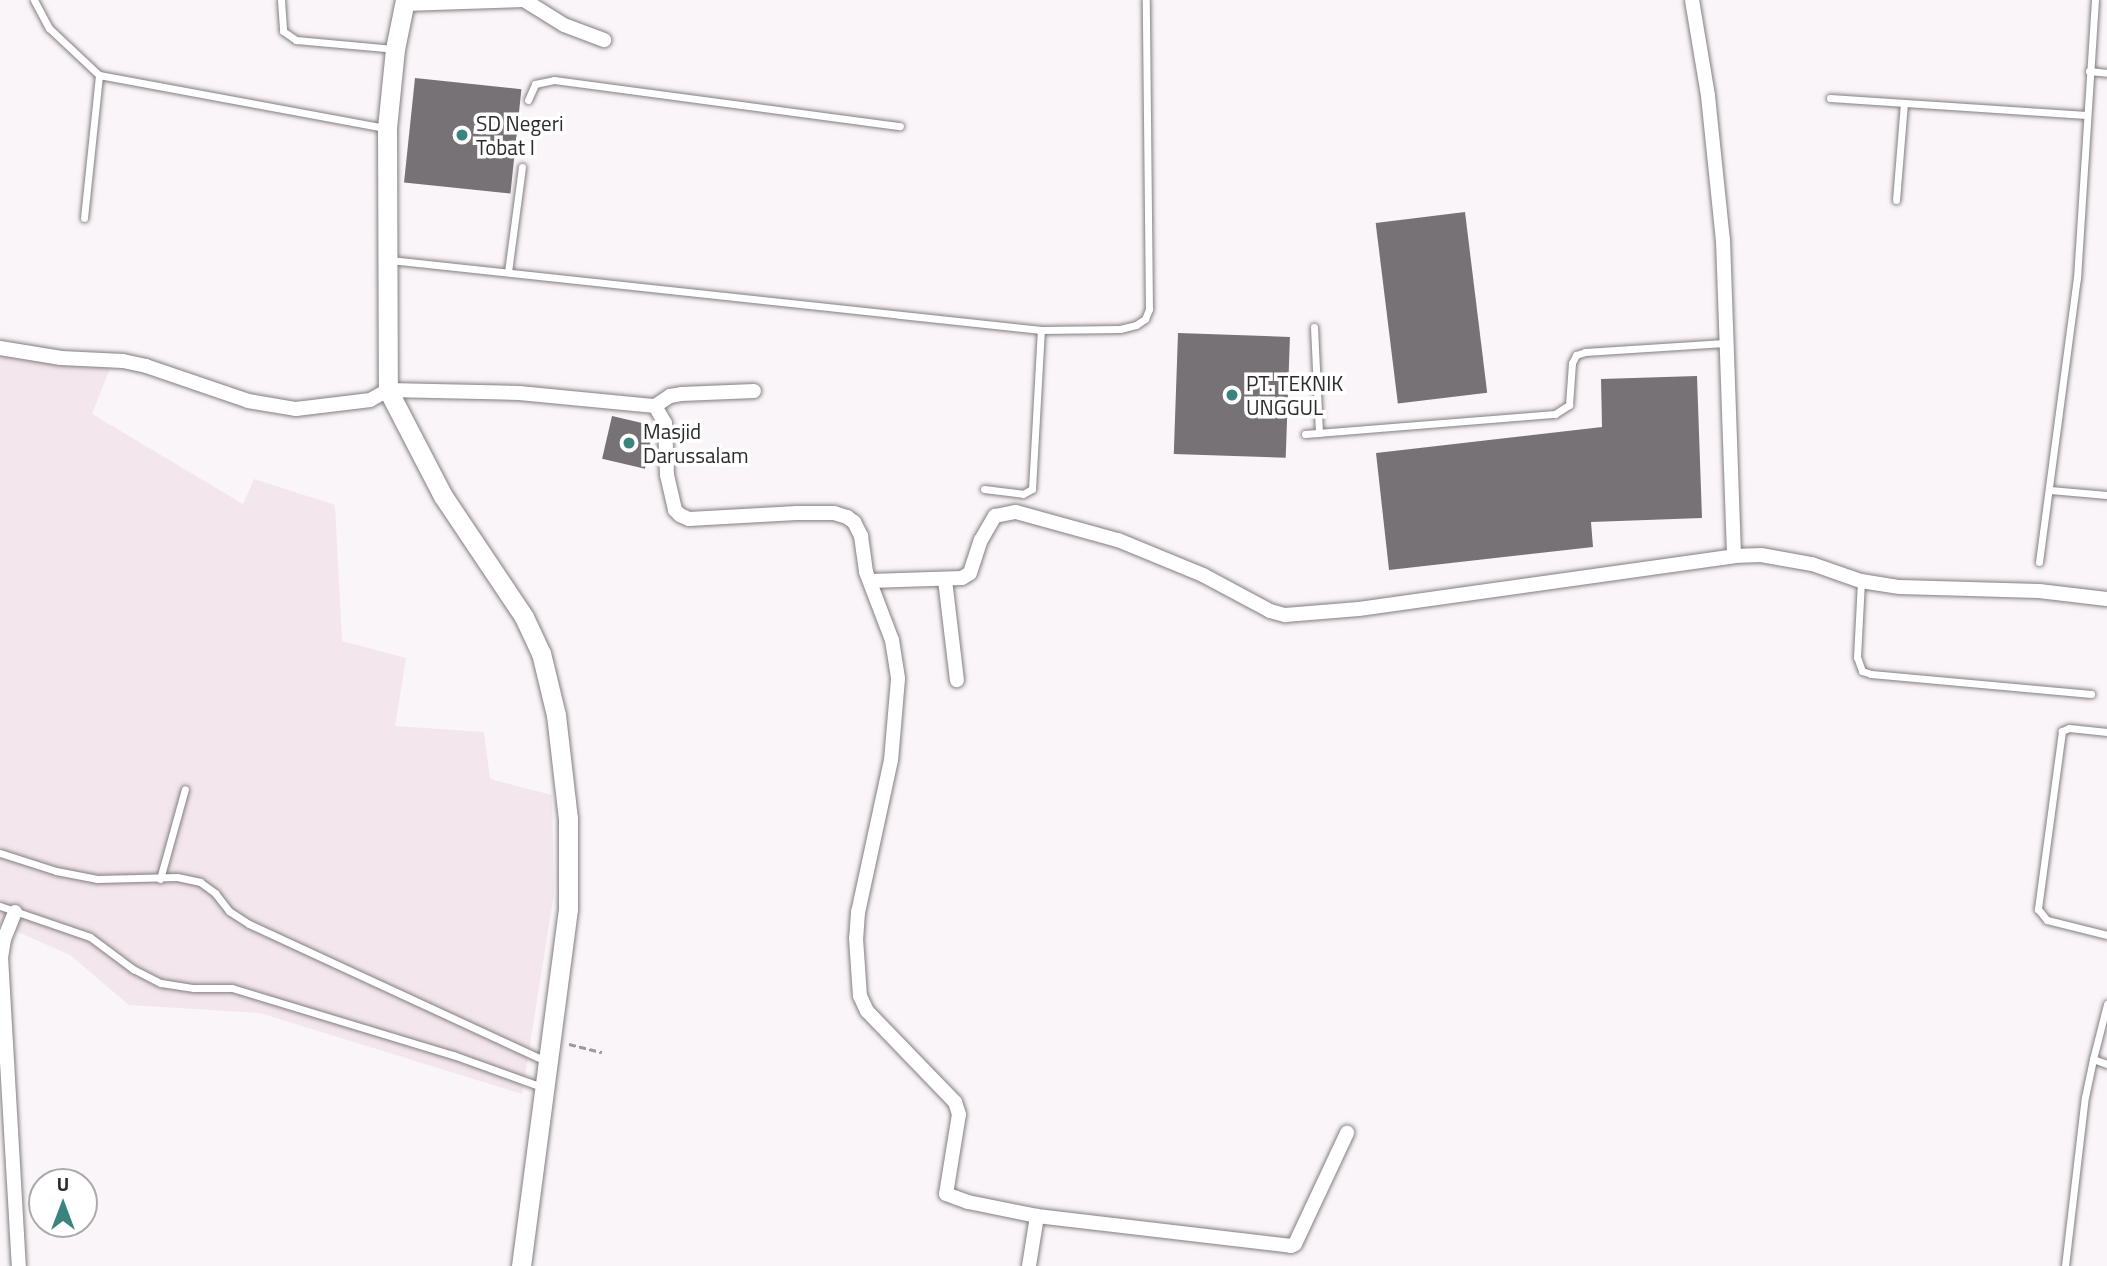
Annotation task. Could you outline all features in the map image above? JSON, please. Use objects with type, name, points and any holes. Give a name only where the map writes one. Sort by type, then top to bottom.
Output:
[{"type":"main road","points":[[405,2],[395,49],[387,128],[388,390],[443,496],[524,617],[541,653],[549,682],[563,762],[569,856],[568,909],[521,1266]]},
{"type":"street","points":[[405,2],[524,0],[564,25],[604,40]]},
{"type":"street","points":[[1692,0],[1708,96],[1723,240],[1734,556]]},
{"type":"street","points":[[0,348],[61,358],[135,363],[248,401],[296,409],[370,400],[388,390],[519,393],[655,406],[670,396],[681,394],[754,391]]},
{"type":"street","points":[[655,406],[665,423],[667,475],[676,510],[680,515],[689,519],[834,513],[854,522],[861,536],[870,581],[892,640],[898,679],[891,760],[858,912],[856,938],[860,996],[867,1011],[955,1102],[960,1114],[946,1194],[968,1202],[1037,1216],[1291,1246],[1347,1133]]},
{"type":"street","points":[[870,581],[962,578],[970,573],[995,516],[1016,512],[1118,540],[1203,575],[1270,611],[1285,614],[1359,609],[1734,556],[1790,559],[1861,581],[1900,587],[2039,592],[2107,598]]},
{"type":"street","points":[[945,580],[957,680]]},
{"type":"street","points":[[15,912],[4,939],[1,957],[3,1038],[19,1266]]},
{"type":"street","points":[[1029,1266],[1037,1216]]},
{"type":"lane","points":[[34,0],[49,28],[99,75],[387,128]]},
{"type":"lane","points":[[281,0],[283,31],[296,40],[395,49]]},
{"type":"lane","points":[[386,259],[1041,330],[1120,329],[1145,319],[1149,309],[1146,0]]},
{"type":"lane","points":[[2039,562],[2077,278],[2095,0]]},
{"type":"lane","points":[[2089,71],[2107,73]]},
{"type":"lane","points":[[85,218],[99,75]]},
{"type":"lane","points":[[528,100],[535,84],[554,80],[900,126]]},
{"type":"lane","points":[[1830,98],[2087,115]]},
{"type":"lane","points":[[1896,200],[1904,103]]},
{"type":"lane","points":[[508,272],[522,167]]},
{"type":"lane","points":[[1314,327],[1320,433]]},
{"type":"lane","points":[[984,489],[1023,494],[1032,489],[1041,330]]},
{"type":"lane","points":[[1305,435],[1555,414],[1569,405],[1572,363],[1576,355],[1585,352],[1725,343]]},
{"type":"lane","points":[[2050,490],[2107,495]]},
{"type":"lane","points":[[1861,581],[1857,657],[1863,671],[1871,674],[2091,694]]},
{"type":"lane","points":[[2107,732],[2069,728],[2062,731],[2038,909],[2047,920],[2107,935]]},
{"type":"lane","points":[[160,879],[185,789]]},
{"type":"lane","points":[[0,853],[56,871],[97,878],[177,877],[200,883],[215,893],[229,911],[248,924],[549,1063]]},
{"type":"lane","points":[[0,906],[90,937],[133,969],[161,983],[194,988],[232,988],[453,1055],[546,1088]]},
{"type":"lane","points":[[2065,1266],[2085,1097],[2107,1004]]},
{"type":"lane","points":[[2093,1059],[2107,1064]]},
{"type":"path","points":[[552,1040],[602,1052]]},
{"type":"shaded area","points":[[0,348],[111,366],[92,414],[243,504],[254,479],[335,505],[342,641],[406,658],[395,726],[484,732],[490,779],[552,795],[554,894],[522,1094],[260,1013],[129,1005],[70,955],[0,924]]},
{"type":"building","name":"SD Negeri Tobat I","points":[[415,78],[521,89],[510,194],[404,182]]},
{"type":"building","points":[[1465,212],[1487,393],[1398,404],[1376,223]]},
{"type":"building","name":"PT. TEKNIK UNGGUL","points":[[1178,333],[1290,337],[1286,458],[1174,454]]},
{"type":"building","points":[[1697,376],[1702,518],[1591,522],[1593,547],[1389,570],[1376,453],[1602,427],[1601,379]]},
{"type":"building","name":"Masjid Darussalam","points":[[612,416],[655,426],[645,469],[602,459]]},
{"type":"place","name":"SD Negeri Tobat I","points":[[462,135]]},
{"type":"place","name":"PT. TEKNIK UNGGUL","points":[[1232,395]]},
{"type":"place","name":"Masjid Darussalam","points":[[629,443]]}]
